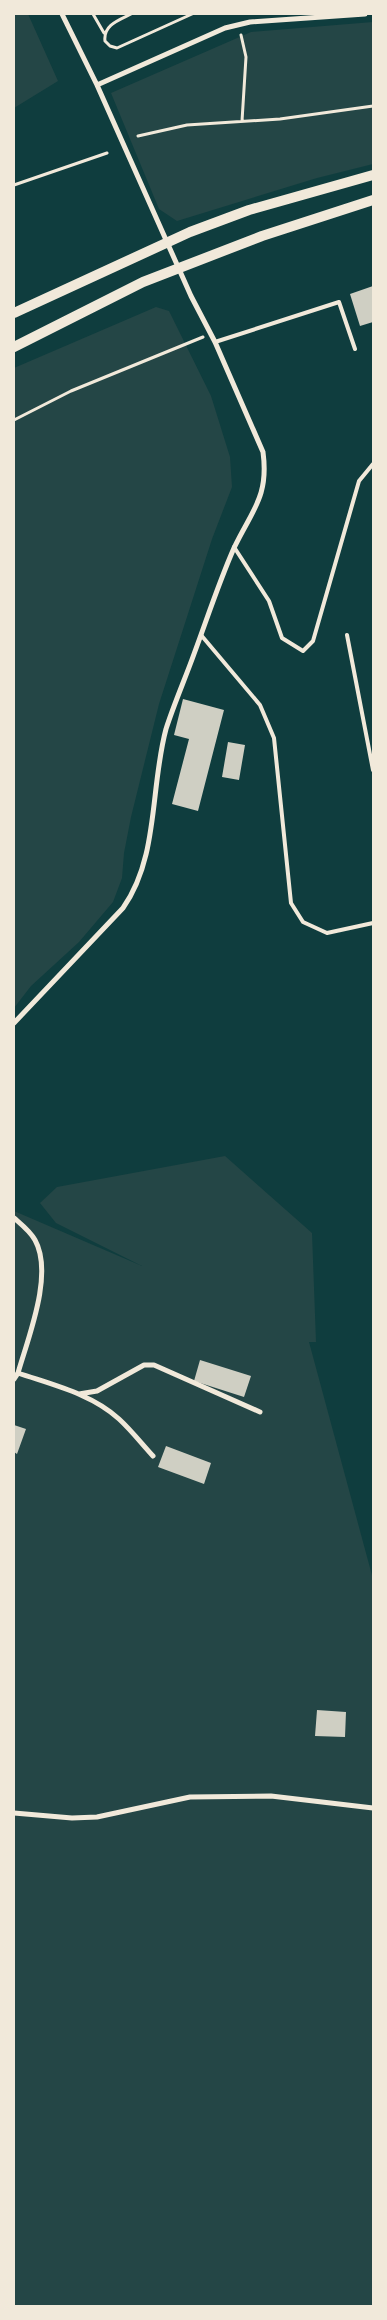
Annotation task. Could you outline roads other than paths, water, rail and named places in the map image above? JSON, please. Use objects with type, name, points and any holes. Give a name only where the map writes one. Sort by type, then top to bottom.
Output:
[{"type":"main road","points":[[14,313],[166,241],[249,210],[373,175]]},
{"type":"main road","points":[[14,347],[143,282],[262,236],[373,200]]},
{"type":"street","points":[[14,1023],[132,895],[144,861],[166,730],[234,547],[256,508],[263,489],[265,470],[263,452],[215,342],[178,268],[97,85],[62,14]]},
{"type":"street","points":[[97,85],[225,28],[250,22],[365,14]]},
{"type":"street","points":[[14,1218],[26,1228],[36,1241],[42,1270],[38,1301],[18,1373],[14,1379]]},
{"type":"street","points":[[79,1394],[97,1391],[144,1365],[154,1365],[260,1412]]},
{"type":"street","points":[[18,1373],[79,1394],[100,1405],[119,1418],[153,1456]]},
{"type":"street","points":[[14,1813],[72,1818],[97,1817],[190,1797],[262,1796],[373,1808]]},
{"type":"lane","points":[[215,342],[339,302],[355,349]]},
{"type":"lane","points":[[234,547],[269,601],[282,638],[303,651],[313,641],[358,481],[373,464]]},
{"type":"lane","points":[[201,635],[260,705],[274,738],[291,903],[303,922],[327,933],[373,923]]},
{"type":"lane","points":[[347,635],[373,770]]}]
